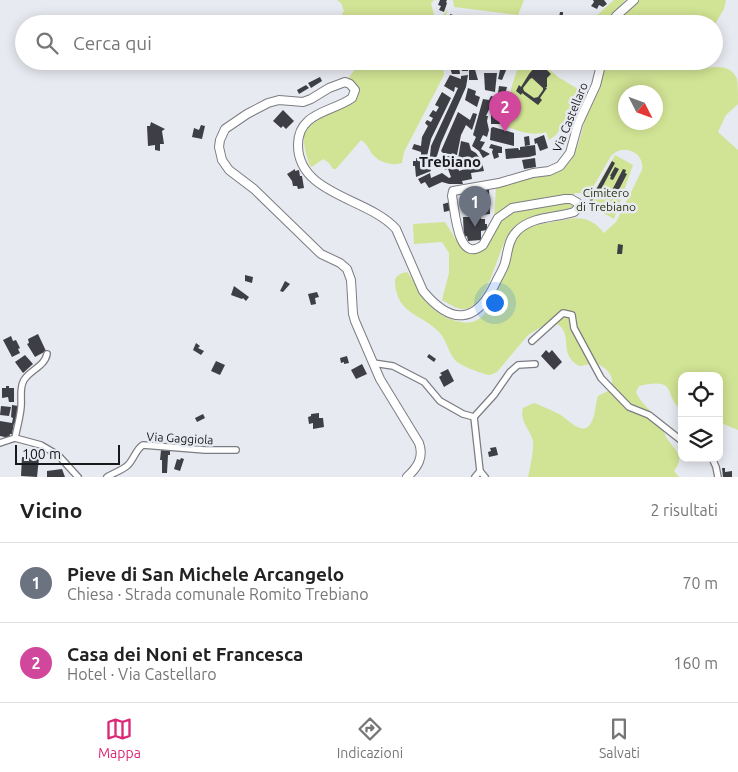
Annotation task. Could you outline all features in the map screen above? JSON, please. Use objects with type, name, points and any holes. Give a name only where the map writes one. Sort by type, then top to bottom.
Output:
[{"type":"street","points":[[617,15],[634,0]]},
{"type":"street","name":"Via Castellaro","points":[[373,363],[353,314],[352,280],[347,269],[340,263],[321,254],[254,189],[229,170],[220,154],[219,146],[225,129],[246,114],[268,103],[280,100],[303,102],[337,84],[345,82],[350,84],[355,90],[352,98],[309,120],[302,128],[298,142],[298,151],[303,166],[310,176],[323,186],[339,196],[372,210],[390,222],[396,229],[423,292],[440,307],[451,313],[470,315],[476,311],[491,292],[504,264],[510,241],[517,231],[532,221],[574,212],[578,208],[578,203],[575,200],[565,199],[512,208],[498,218],[483,245],[479,248],[470,248],[464,245],[459,236],[452,193],[455,190],[488,186],[556,168],[570,153],[578,124],[596,85],[600,70]]},
{"type":"street","points":[[532,341],[563,313],[572,315],[574,328],[601,378],[629,407],[649,415],[678,437]]},
{"type":"street","points":[[15,438],[21,407],[21,386],[30,372],[43,363],[47,354]]},
{"type":"street","points":[[373,363],[392,366],[424,382],[440,401],[463,414],[474,417]]},
{"type":"street","points":[[373,363],[384,387],[422,450],[419,463],[407,477]]},
{"type":"street","points":[[484,477],[480,471],[474,417],[494,395],[510,372],[518,365],[535,364]]},
{"type":"street","points":[[0,443],[15,438],[49,449],[78,477]]},
{"type":"street","name":"Via Gaggiola","points":[[107,477],[125,468],[140,446],[143,445],[205,450],[236,450]]},
{"type":"street","points":[[713,462],[718,477]]},
{"type":"street","points":[[475,477],[480,471]]},
{"type":"green space","points":[[337,0],[434,0],[431,3],[434,15],[342,15],[344,11],[341,3]]},
{"type":"green space","points":[[453,0],[524,0],[518,15],[454,7]]},
{"type":"green space","points":[[614,0],[625,0],[614,15],[597,15]]},
{"type":"green space","points":[[634,0],[726,0],[720,15],[625,15]]},
{"type":"green space","points":[[723,68],[730,70],[737,79],[738,104],[726,115],[718,132],[738,150],[738,430],[723,424],[723,372],[678,372],[678,407],[668,389],[660,384],[639,386],[636,392],[641,401],[660,422],[667,438],[677,451],[679,462],[674,471],[679,477],[528,477],[533,441],[522,417],[523,408],[534,403],[559,414],[579,428],[588,427],[594,417],[598,396],[608,391],[611,386],[610,374],[600,365],[579,366],[572,360],[568,354],[563,330],[559,325],[551,321],[528,335],[497,372],[487,375],[477,372],[455,360],[440,333],[406,308],[397,294],[396,278],[400,274],[407,272],[431,307],[457,321],[474,321],[484,314],[492,302],[516,240],[528,228],[576,218],[596,224],[604,233],[616,222],[642,170],[642,164],[637,154],[627,150],[621,150],[611,156],[586,199],[582,193],[575,193],[573,196],[552,196],[523,204],[494,217],[496,188],[499,183],[549,171],[558,171],[565,167],[575,153],[585,118],[577,106],[571,110],[558,132],[549,140],[546,132],[522,132],[508,127],[511,89],[517,70],[550,70],[583,92],[582,112],[598,70],[723,70]]},
{"type":"green space","points":[[355,70],[443,70],[444,75],[404,152],[402,163],[391,164],[380,160],[374,156],[361,140],[336,169],[333,169],[323,159],[312,167],[310,166],[305,147],[304,136],[306,131],[316,121],[348,105],[356,97],[349,77]]},
{"type":"green space","name":"Cimitero di Trebiano","points":[[615,155],[633,165],[614,219],[587,204]]},
{"type":"green space","points":[[561,202],[571,203],[573,208],[531,218],[519,224],[510,233],[485,291],[472,306],[464,309],[458,308],[442,300],[449,273],[449,253],[442,242],[414,244],[413,224],[445,222],[460,246],[471,251],[504,219],[513,213]]},
{"type":"building","points":[[440,0],[447,0],[444,12],[439,10],[441,6],[438,5]]},
{"type":"building","points":[[593,0],[604,0],[607,4],[603,7],[599,5],[597,9],[591,6],[594,2]]},
{"type":"building","points":[[451,70],[459,70],[460,74],[452,74]]},
{"type":"building","points":[[469,70],[475,70],[478,80],[469,80]]},
{"type":"building","points":[[500,70],[506,70],[502,80],[498,79]]},
{"type":"building","points":[[532,70],[547,70],[551,74],[547,78],[547,87],[545,87],[547,88],[540,98],[542,100],[538,105],[522,93],[521,95],[516,91],[519,85],[521,87]],"holes":[[[532,78],[543,90],[538,97],[534,98],[524,91],[523,88]]]},
{"type":"building","points":[[484,73],[497,73],[495,92],[485,90]]},
{"type":"building","points":[[450,75],[461,79],[461,76],[468,75],[466,87],[441,143],[436,159],[442,159],[443,164],[435,163],[436,166],[433,166],[431,158],[426,160],[431,171],[416,177],[413,161],[416,161],[416,158],[421,158],[421,152],[412,149],[414,144],[421,146],[422,137],[428,126],[425,123],[427,120],[431,122],[433,118],[429,116],[433,110],[436,112],[439,107],[435,105],[442,92],[451,98],[431,139],[427,156],[430,156],[431,146],[458,88],[455,87],[454,92],[444,86]]},
{"type":"building","points":[[320,77],[322,81],[311,88],[308,83]]},
{"type":"building","points":[[306,85],[309,88],[299,94],[297,90]]},
{"type":"building","points":[[499,86],[507,87],[505,95],[498,93]]},
{"type":"building","points":[[468,88],[476,91],[475,95],[480,97],[477,107],[465,100]]},
{"type":"building","points":[[491,96],[495,97],[486,116],[488,116],[489,130],[487,137],[483,135],[480,141],[485,142],[481,149],[490,154],[483,158],[479,151],[472,146],[476,137],[473,135],[483,99],[489,100]]},
{"type":"building","points":[[283,110],[294,121],[286,129],[283,126],[281,128],[273,121]]},
{"type":"building","points":[[458,112],[470,120],[473,113],[477,114],[472,130],[466,125],[461,135],[457,155],[443,153],[441,151]]},
{"type":"building","points":[[491,113],[502,116],[501,124],[491,124]]},
{"type":"building","points":[[151,122],[165,129],[162,131],[164,144],[160,144],[160,151],[155,150],[155,145],[148,146],[147,126],[150,126]]},
{"type":"building","points":[[201,125],[205,126],[202,139],[192,137],[194,128],[199,130]]},
{"type":"building","points":[[491,128],[514,133],[514,146],[490,140]]},
{"type":"building","points":[[544,135],[548,148],[540,151],[534,139]]},
{"type":"building","points":[[529,136],[530,145],[525,146],[524,137]]},
{"type":"building","points":[[461,141],[469,143],[471,150],[481,160],[472,165],[468,157],[470,167],[460,169],[458,159]]},
{"type":"building","points":[[491,144],[502,147],[502,153],[498,153],[499,157],[494,159],[493,149],[489,148]]},
{"type":"building","points":[[535,145],[536,155],[506,159],[505,149],[518,148],[520,150],[520,147]]},
{"type":"building","points":[[442,157],[457,158],[459,171],[482,163],[484,171],[471,173],[472,179],[462,181],[463,184],[442,182],[429,188],[425,182],[421,184],[418,179],[430,173],[431,178],[442,173],[449,178],[451,177],[448,169],[445,170],[443,165],[450,164],[450,160],[442,160]]},
{"type":"building","points":[[535,158],[536,167],[524,169],[522,160]]},
{"type":"building","points":[[612,161],[615,163],[598,195],[596,194],[590,205],[588,204]]},
{"type":"building","points":[[615,167],[619,169],[613,180],[610,179],[610,176]]},
{"type":"building","points":[[295,169],[295,171],[299,170],[300,176],[302,176],[304,188],[298,189],[297,186],[293,186],[287,174]]},
{"type":"building","points":[[623,169],[626,170],[625,173],[627,174],[615,197],[613,196],[612,198],[609,196]]},
{"type":"building","points":[[489,189],[490,214],[480,215],[479,190]]},
{"type":"building","points":[[450,202],[452,210],[444,212],[443,204]]},
{"type":"building","points":[[463,217],[480,217],[485,219],[487,230],[481,231],[481,240],[468,241],[467,236],[464,237]]},
{"type":"building","points":[[618,244],[623,245],[622,254],[617,254]]},
{"type":"building","points":[[245,275],[253,277],[252,283],[245,281]]},
{"type":"building","points":[[285,281],[290,284],[283,292],[280,291]]},
{"type":"building","points":[[234,286],[249,297],[246,301],[243,298],[231,295]]},
{"type":"building","points":[[317,292],[319,297],[315,298],[316,304],[311,305],[308,294]]},
{"type":"building","points":[[38,334],[46,351],[35,357],[27,344],[29,343],[28,339]]},
{"type":"building","points":[[11,336],[13,341],[16,340],[20,348],[18,349],[20,353],[12,357],[3,340]]},
{"type":"building","points":[[196,343],[200,346],[198,348],[204,351],[201,355],[193,350]]},
{"type":"building","points":[[546,350],[549,353],[552,350],[562,362],[554,370],[541,356]]},
{"type":"building","points":[[429,354],[436,359],[434,362],[427,357]]},
{"type":"building","points":[[25,355],[33,364],[23,373],[15,362]]},
{"type":"building","points":[[347,356],[349,363],[341,363],[340,358]]},
{"type":"building","points":[[216,361],[225,365],[220,375],[211,371]]},
{"type":"building","points":[[362,364],[367,374],[356,379],[351,370]]},
{"type":"building","points":[[448,369],[454,381],[444,387],[439,377],[442,375],[440,373]]},
{"type":"building","points":[[6,386],[14,388],[14,402],[9,402],[8,397],[2,398],[2,388],[6,388]]},
{"type":"building","points":[[12,405],[18,406],[17,423],[14,423],[12,434],[10,434],[9,438],[0,436],[0,421],[12,423]]},
{"type":"building","points":[[1,406],[11,407],[9,416],[0,415]]},
{"type":"building","points":[[319,413],[319,418],[323,418],[324,427],[313,429],[313,423],[309,424],[308,417],[311,414]]},
{"type":"building","points":[[203,414],[205,418],[197,422],[195,418]]},
{"type":"building","points":[[496,447],[498,455],[489,457],[488,452],[491,451],[490,448]]},
{"type":"building","points":[[161,450],[170,451],[167,473],[162,473]]},
{"type":"building","points":[[22,457],[39,458],[37,477],[21,476]]},
{"type":"building","points":[[181,458],[184,459],[180,471],[174,469],[177,459],[180,460]]},
{"type":"building","points":[[722,468],[725,468],[725,472],[732,471],[732,477],[723,477]]},
{"type":"building","points":[[62,469],[65,477],[47,477],[47,471]]},
{"type":"place","name":"Casa dei Noni et Francesca","points":[[505,132]]},
{"type":"place","name":"Pieve di San Michele Arcangelo","points":[[475,227]]},
{"type":"district","name":"Trebiano","points":[[450,161]]}]
